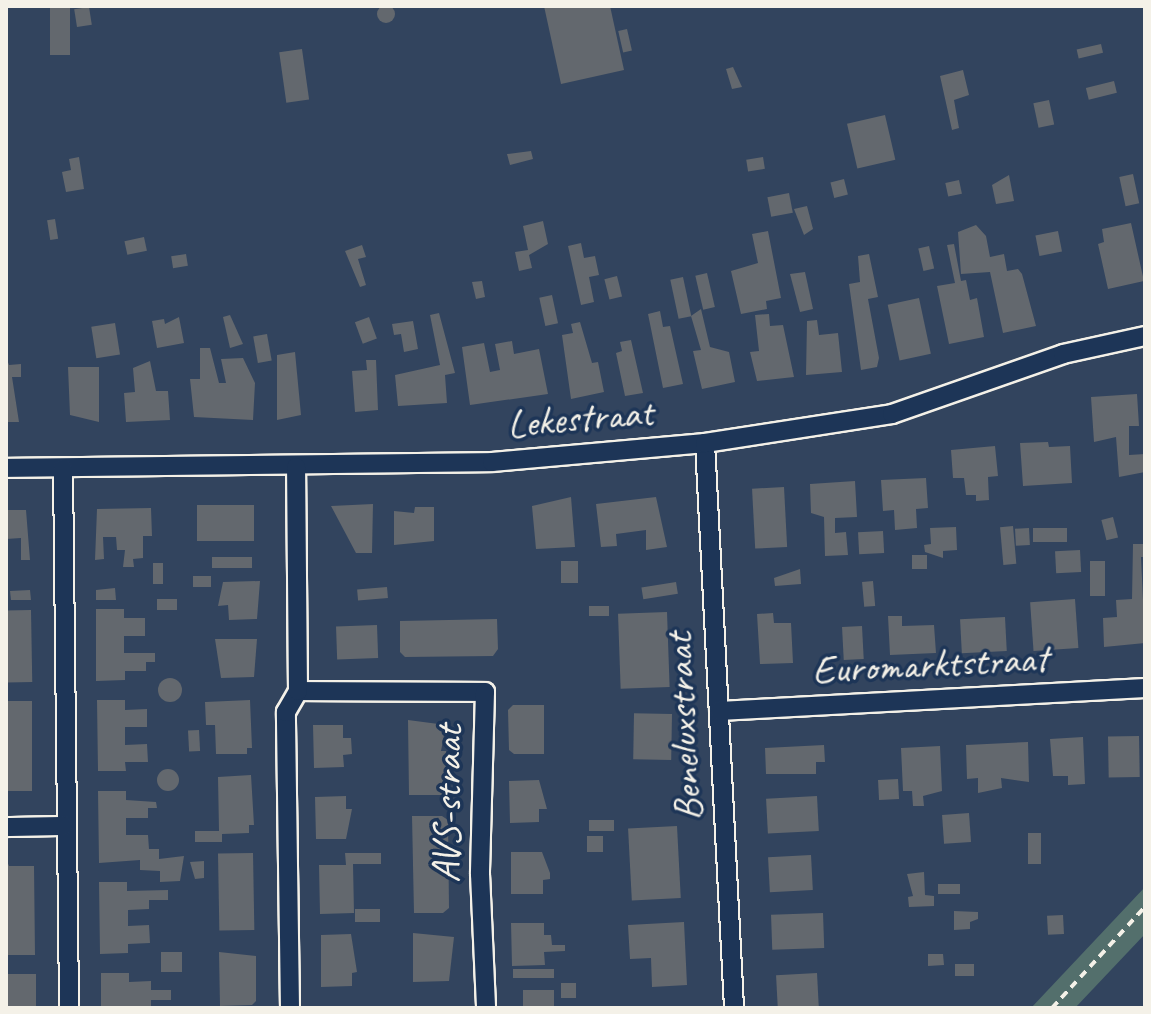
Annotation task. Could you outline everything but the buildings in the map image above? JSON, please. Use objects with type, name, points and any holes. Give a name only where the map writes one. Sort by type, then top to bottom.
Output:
[{"type":"street","name":"Lekestraat","points":[[6,468],[296,467],[492,462],[705,443],[892,414],[1063,354],[1145,336]]},
{"type":"street","name":"Beneluxstraat","points":[[705,443],[734,1008]]},
{"type":"street","points":[[290,1008],[286,712],[298,691],[296,467]]},
{"type":"street","points":[[63,468],[64,826],[69,1008]]},
{"type":"street","name":"Euromarktstraat","points":[[719,711],[1145,688]]},
{"type":"street","name":"AVS-straat","points":[[298,691],[485,692],[480,874],[486,1008]]},
{"type":"street","points":[[6,827],[64,826]]},
{"type":"path","points":[[1052,1008],[1145,907]]},
{"type":"green space","points":[[1145,887],[1145,934],[1075,1008],[1031,1008]]}]
